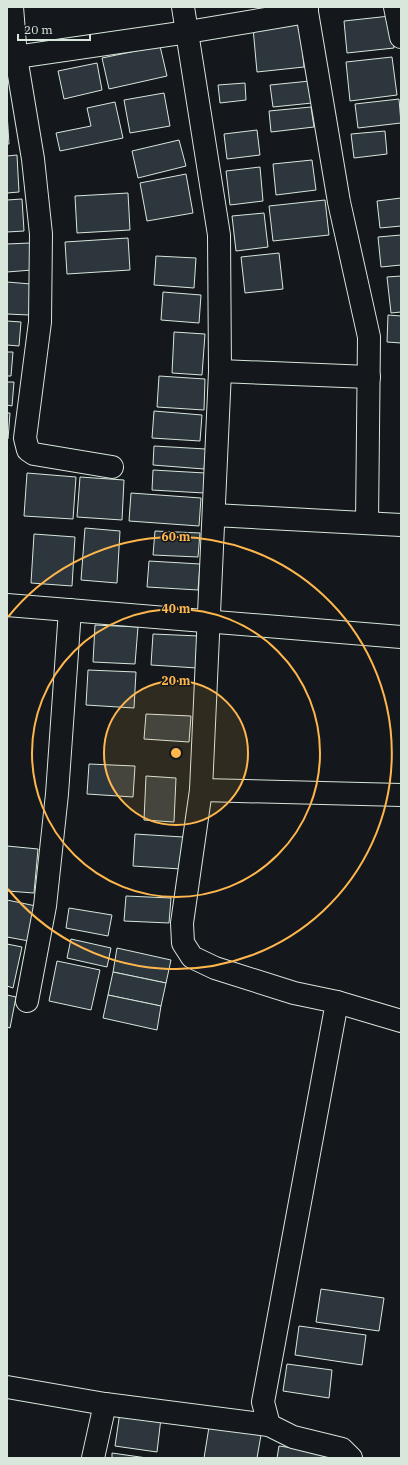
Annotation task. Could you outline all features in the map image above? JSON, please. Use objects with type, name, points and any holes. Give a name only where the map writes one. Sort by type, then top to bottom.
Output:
[{"type":"street","points":[[12,7],[11,57],[32,158],[42,234],[40,322],[25,438],[28,450],[34,454],[112,467]]},
{"type":"street","points":[[183,7],[219,235],[220,371],[201,790],[182,923],[183,944],[192,957],[215,968],[294,993],[337,1002],[401,1021]]},
{"type":"street","points":[[395,7],[401,37]]},
{"type":"street","points":[[11,57],[188,32],[307,9],[339,202],[369,337],[367,523]]},
{"type":"street","points":[[220,371],[369,376]]},
{"type":"street","points":[[214,515],[401,524]]},
{"type":"street","points":[[7,605],[401,637]]},
{"type":"street","points":[[27,1001],[45,906],[57,794],[70,610]]},
{"type":"street","points":[[201,790],[401,795]]},
{"type":"street","points":[[269,1425],[263,1402],[337,1002]]},
{"type":"street","points":[[7,1387],[105,1404],[269,1425],[293,1437],[342,1449],[351,1458]]},
{"type":"street","points":[[93,1458],[105,1404]]},
{"type":"building","points":[[390,16],[394,48],[347,53],[344,21]]},
{"type":"building","points":[[300,23],[304,67],[257,72],[253,28]]},
{"type":"building","points":[[160,46],[167,76],[109,89],[102,58]]},
{"type":"building","points":[[392,57],[397,95],[350,101],[346,62]]},
{"type":"building","points":[[97,63],[102,90],[64,99],[58,71]]},
{"type":"building","points":[[310,81],[312,103],[273,107],[270,85]]},
{"type":"building","points":[[245,83],[246,100],[220,103],[218,85]]},
{"type":"building","points":[[164,93],[170,126],[130,133],[124,100]]},
{"type":"building","points":[[399,99],[401,123],[358,128],[355,104]]},
{"type":"building","points":[[115,102],[123,138],[60,151],[56,133],[91,126],[87,108]]},
{"type":"building","points":[[311,107],[314,127],[271,132],[269,111]]},
{"type":"building","points":[[7,113],[9,144],[7,144]]},
{"type":"building","points":[[257,130],[260,155],[227,159],[224,134]]},
{"type":"building","points":[[385,131],[387,154],[354,158],[351,134]]},
{"type":"building","points":[[179,140],[186,166],[138,178],[132,151]]},
{"type":"building","points":[[17,155],[19,192],[7,193],[7,156]]},
{"type":"building","points":[[312,160],[316,190],[276,195],[273,164]]},
{"type":"building","points":[[260,167],[263,201],[230,205],[226,171]]},
{"type":"building","points":[[186,174],[193,213],[147,221],[140,183]]},
{"type":"building","points":[[128,193],[130,230],[77,233],[75,196]]},
{"type":"building","points":[[401,198],[401,226],[380,228],[377,201]]},
{"type":"building","points":[[22,199],[24,231],[7,232],[7,200]]},
{"type":"building","points":[[325,200],[329,235],[273,241],[269,206]]},
{"type":"building","points":[[264,213],[268,247],[236,251],[232,216]]},
{"type":"building","points":[[401,235],[401,265],[381,267],[378,237]]},
{"type":"building","points":[[128,238],[130,270],[67,274],[65,242]]},
{"type":"building","points":[[30,243],[32,270],[7,272],[7,244]]},
{"type":"building","points":[[279,253],[283,289],[245,293],[241,257]]},
{"type":"building","points":[[156,256],[196,258],[194,288],[154,285]]},
{"type":"building","points":[[401,276],[401,312],[391,313],[387,277]]},
{"type":"building","points":[[7,282],[31,284],[29,315],[7,314]]},
{"type":"building","points":[[163,292],[201,295],[199,323],[161,320]]},
{"type":"building","points":[[388,315],[401,316],[401,343],[387,342]]},
{"type":"building","points":[[7,321],[21,322],[19,346],[7,345]]},
{"type":"building","points":[[174,332],[205,334],[202,375],[172,373]]},
{"type":"building","points":[[7,352],[13,352],[11,376],[7,376]]},
{"type":"building","points":[[159,376],[205,379],[204,410],[157,407]]},
{"type":"building","points":[[7,382],[14,382],[12,406],[7,405]]},
{"type":"building","points":[[154,411],[202,415],[200,441],[152,438]]},
{"type":"building","points":[[7,413],[10,413],[8,439],[7,439]]},
{"type":"building","points":[[154,446],[206,449],[204,469],[153,465]]},
{"type":"building","points":[[153,470],[205,473],[204,493],[152,490]]},
{"type":"building","points":[[27,473],[76,477],[73,519],[24,516]]},
{"type":"building","points":[[80,477],[124,480],[122,520],[77,517]]},
{"type":"building","points":[[131,493],[201,498],[199,526],[129,521]]},
{"type":"building","points":[[85,528],[120,531],[117,583],[81,580]]},
{"type":"building","points":[[155,531],[200,533],[198,557],[153,555]]},
{"type":"building","points":[[34,534],[75,537],[72,586],[31,583]]},
{"type":"building","points":[[149,561],[200,564],[198,590],[147,587]]},
{"type":"building","points":[[95,625],[138,627],[135,664],[93,662]]},
{"type":"building","points":[[153,634],[199,636],[197,668],[151,665]]},
{"type":"building","points":[[88,670],[136,672],[134,708],[86,705]]},
{"type":"building","points":[[146,714],[191,716],[189,742],[144,739]]},
{"type":"building","points":[[89,764],[135,766],[133,797],[87,794]]},
{"type":"building","points":[[146,776],[176,778],[174,822],[144,820]]},
{"type":"building","points":[[135,834],[183,837],[181,869],[133,866]]},
{"type":"building","points":[[7,846],[38,849],[34,893],[7,891]]},
{"type":"building","points":[[126,896],[171,898],[169,923],[124,921]]},
{"type":"building","points":[[7,900],[36,906],[29,941],[7,937]]},
{"type":"building","points":[[69,908],[112,915],[108,936],[66,928]]},
{"type":"building","points":[[71,939],[111,948],[107,967],[67,958]]},
{"type":"building","points":[[7,944],[22,947],[13,988],[7,986]]},
{"type":"building","points":[[117,948],[171,960],[166,983],[113,972]]},
{"type":"building","points":[[57,961],[100,970],[91,1010],[49,1001]]},
{"type":"building","points":[[113,972],[166,983],[161,1006],[108,995]]},
{"type":"building","points":[[7,995],[16,997],[10,1028],[7,1027]]},
{"type":"building","points":[[108,995],[161,1006],[157,1030],[103,1018]]},
{"type":"building","points":[[321,1289],[384,1298],[379,1331],[316,1322]]},
{"type":"building","points":[[299,1326],[366,1335],[362,1365],[295,1355]]},
{"type":"building","points":[[287,1364],[332,1370],[329,1398],[283,1391]]},
{"type":"building","points":[[120,1412],[161,1418],[157,1452],[115,1446]]},
{"type":"building","points":[[209,1427],[261,1435],[257,1458],[204,1458]]},
{"type":"building","points":[[279,1446],[341,1455],[341,1458],[277,1458]]},
{"type":"building","points":[[112,1453],[147,1458],[112,1458]]}]
